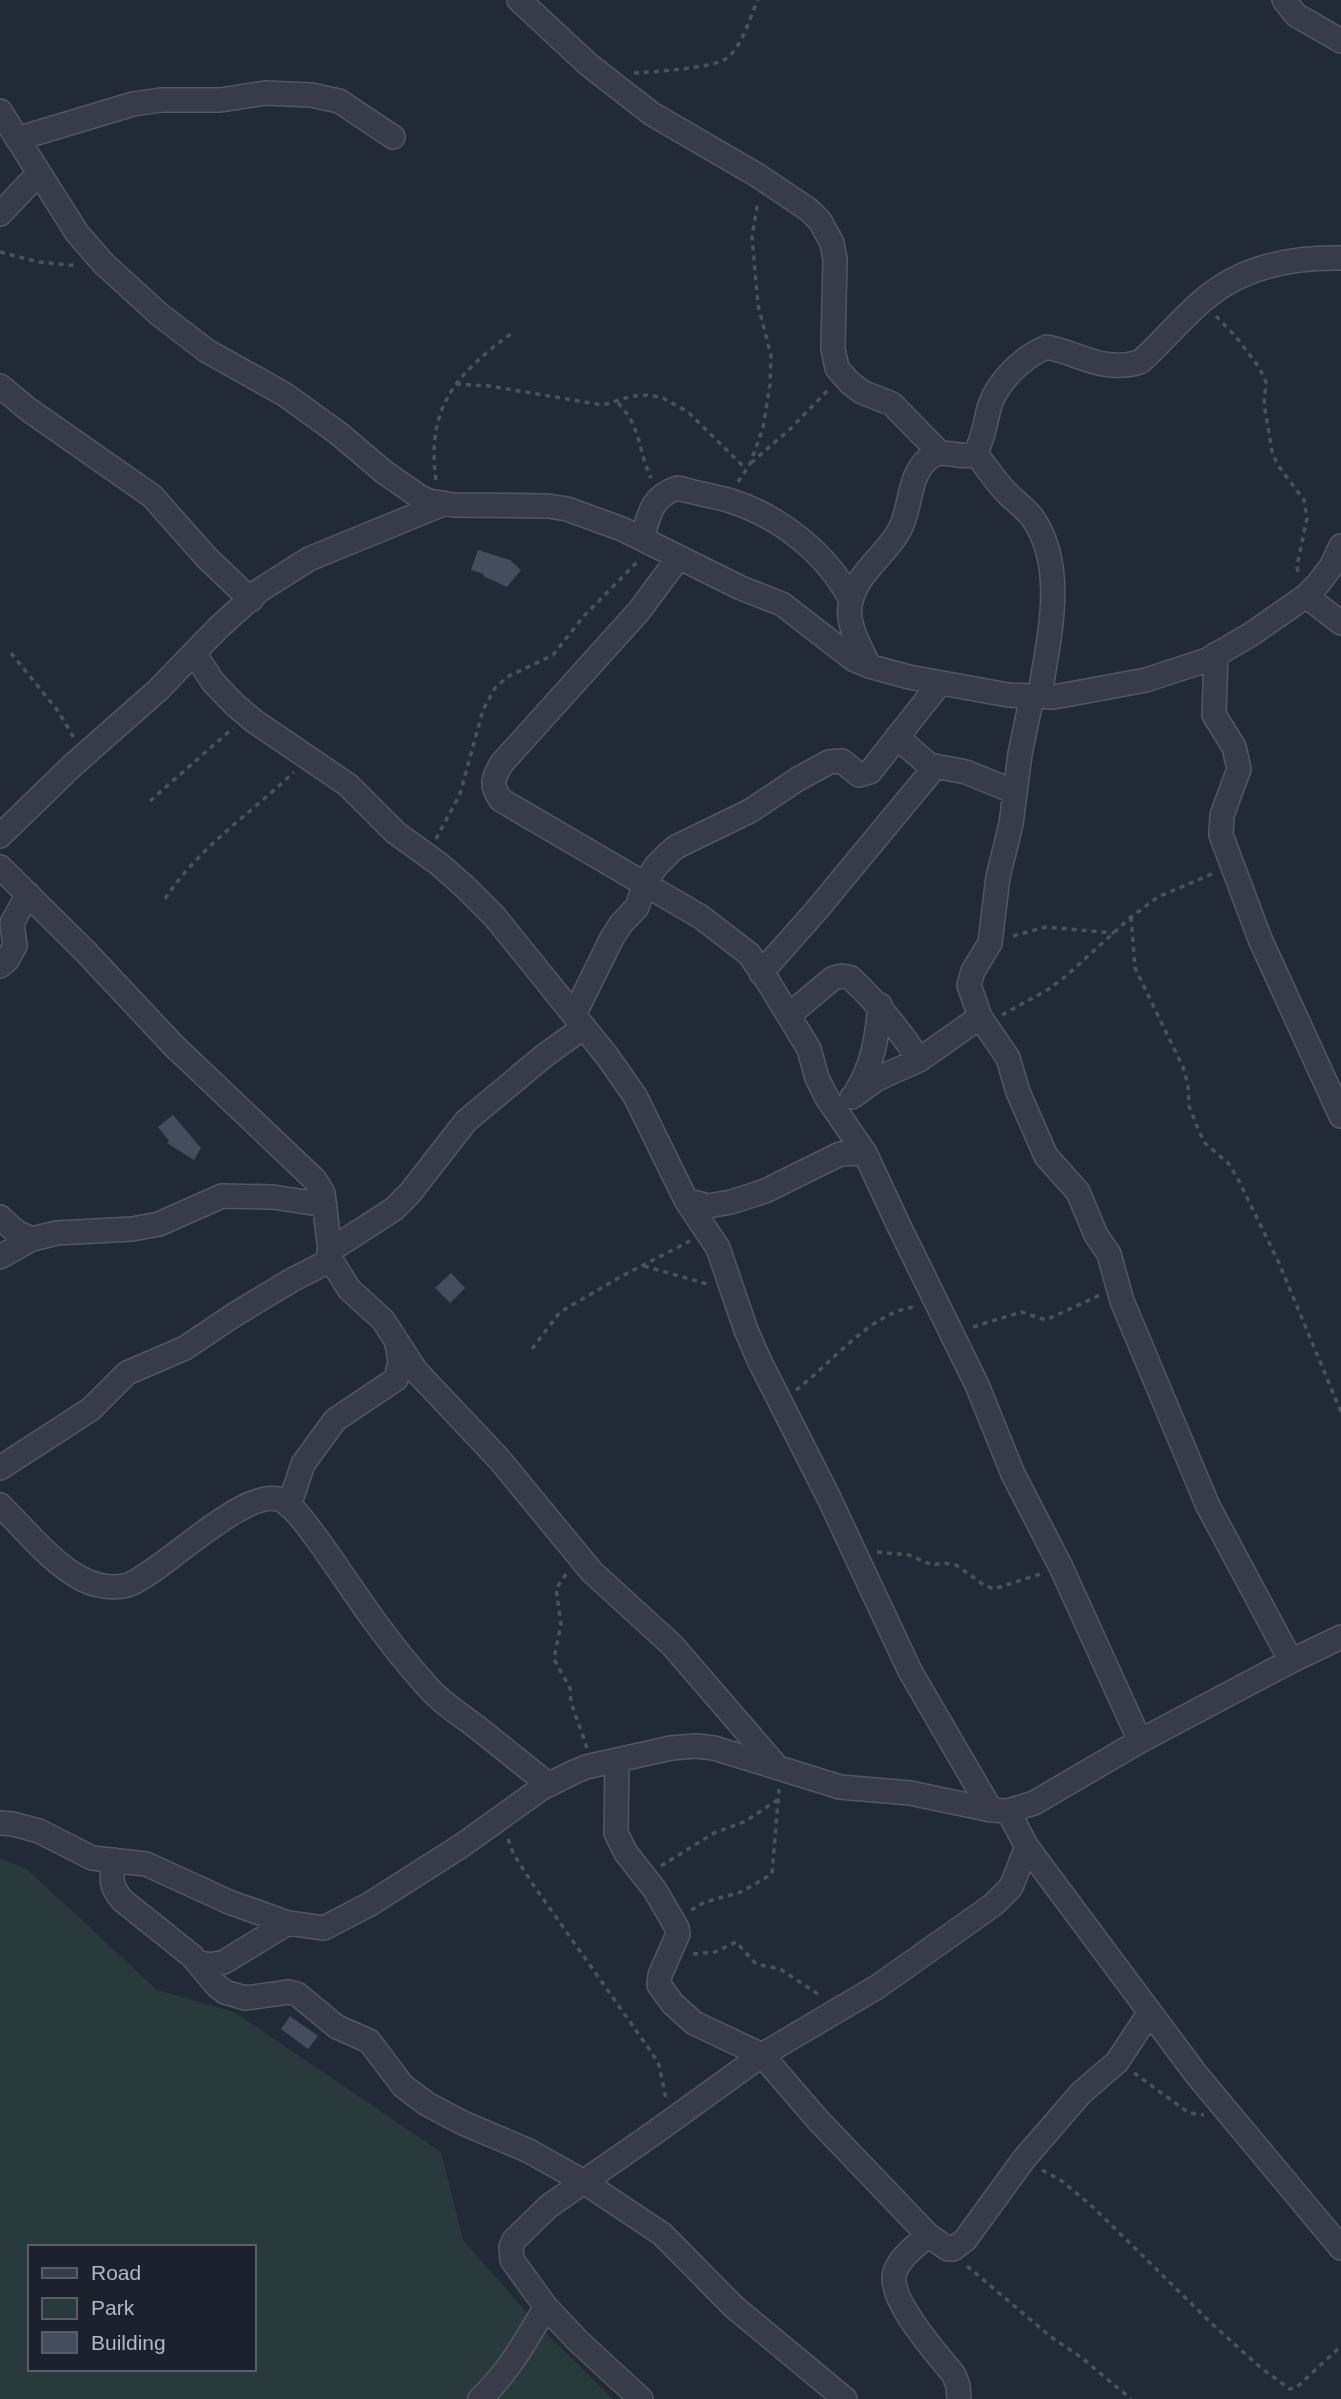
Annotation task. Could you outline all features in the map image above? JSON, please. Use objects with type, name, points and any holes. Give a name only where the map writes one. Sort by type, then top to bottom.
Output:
[{"type":"street","points":[[519,0],[600,75],[652,114],[762,178],[808,209],[829,233],[835,259],[833,359],[844,376],[862,392],[892,404],[939,452]]},
{"type":"street","points":[[1284,0],[1296,15],[1341,41]]},
{"type":"street","points":[[18,139],[133,104],[161,100],[221,100],[265,93],[311,95],[339,101],[394,137]]},
{"type":"street","points":[[0,111],[77,233],[104,264],[160,315],[206,351],[284,394],[338,433],[383,472],[420,497],[441,503],[557,507],[622,529],[782,604],[853,659],[869,666],[1008,695],[1054,697],[1146,680],[1207,660],[1250,635],[1303,598],[1338,564]]},
{"type":"street","points":[[0,214],[39,173]]},
{"type":"street","points":[[975,453],[998,388],[1036,352],[1047,347],[1094,363],[1136,363],[1208,296],[1248,273],[1293,260],[1341,258]]},
{"type":"street","points":[[0,386],[29,410],[152,496],[207,558],[251,600]]},
{"type":"street","points":[[851,600],[865,574],[901,528],[919,469],[932,455],[939,452],[965,455],[975,453]]},
{"type":"street","points":[[975,453],[1006,493],[1034,520],[1051,565],[1053,590],[1050,627],[998,877],[990,943],[973,971],[969,985],[983,1020],[1008,1058],[1018,1092],[1046,1156],[1078,1192],[1096,1235],[1110,1254],[1118,1286],[1208,1506],[1291,1661]]},
{"type":"street","points":[[648,541],[654,503],[662,494],[678,488],[725,500],[780,524],[798,536],[842,583],[851,600],[851,623],[869,666]]},
{"type":"street","points":[[0,836],[85,755],[158,691],[218,628],[260,590],[309,559],[441,503]]},
{"type":"street","points":[[680,557],[639,611],[502,763],[492,785],[501,800],[683,906],[749,954],[809,1049],[817,1078],[827,1098],[865,1153],[977,1385],[1013,1474],[1061,1567],[1140,1741]]},
{"type":"street","points":[[1303,598],[1341,624]]},
{"type":"street","points":[[194,653],[213,682],[248,716],[348,785],[396,833],[465,887],[495,918],[579,1021],[635,1096],[686,1200],[718,1248],[759,1360],[910,1671],[1000,1810],[1150,2012],[1227,2113],[1341,2248]]},
{"type":"street","points":[[1216,654],[1214,715],[1228,736],[1239,762],[1220,825],[1222,835],[1260,939],[1341,1116]]},
{"type":"street","points":[[0,1468],[91,1409],[127,1373],[185,1348],[330,1256],[394,1209],[467,1121],[544,1056],[579,1021],[612,938],[621,923],[637,907],[645,883],[656,866],[676,847],[750,811],[829,762],[842,761],[859,775],[870,772],[940,682]]},
{"type":"street","points":[[897,737],[921,759],[935,767],[966,772],[1015,792]]},
{"type":"street","points":[[761,972],[815,912],[935,767]]},
{"type":"street","points":[[0,867],[174,1046],[314,1180],[323,1193],[330,1256],[349,1289],[383,1320],[415,1371],[499,1459],[583,1561],[672,1645],[780,1769]]},
{"type":"street","points":[[0,966],[15,946],[12,923],[29,894]]},
{"type":"street","points":[[789,1015],[840,975],[850,978],[880,1005],[919,1060]]},
{"type":"street","points":[[847,1125],[847,1112],[852,1097],[864,1079],[877,1040],[880,1005]]},
{"type":"street","points":[[852,1097],[877,1079],[919,1060],[983,1020]]},
{"type":"street","points":[[686,1200],[708,1206],[731,1202],[765,1191],[840,1154],[865,1153]]},
{"type":"street","points":[[0,1257],[32,1239],[57,1233],[132,1229],[159,1224],[222,1196],[273,1197],[325,1205]]},
{"type":"street","points":[[0,1217],[16,1232],[32,1239]]},
{"type":"street","points":[[289,1506],[303,1464],[335,1420],[396,1379],[400,1362],[396,1340]]},
{"type":"street","points":[[0,1505],[52,1558],[82,1579],[101,1586],[117,1587],[134,1582],[198,1535],[255,1503],[279,1500],[299,1515],[374,1620],[427,1686],[449,1708],[549,1785]]},
{"type":"street","points":[[0,1823],[38,1831],[84,1855],[146,1864],[229,1902],[288,1923],[316,1928],[331,1926],[461,1846],[549,1785],[586,1767],[671,1748],[696,1746],[714,1748],[840,1787],[910,1793],[1000,1810],[1034,1803],[1140,1741],[1341,1637]]},
{"type":"street","points":[[617,1760],[616,1833],[626,1853],[667,1908],[678,1934],[660,1975],[659,1985],[673,2004],[694,2023],[762,2055],[818,2120],[928,2235],[948,2249],[953,2249],[965,2240],[1024,2159],[1081,2093],[1117,2062],[1150,2012]]},
{"type":"street","points":[[641,2399],[578,2341],[546,2307],[512,2260],[511,2247],[514,2239],[549,2206],[762,2055],[877,1987],[1004,1897],[1016,1879],[1027,1847]]},
{"type":"street","points":[[114,1860],[110,1880],[114,1891],[197,1962],[221,1989],[237,1996],[252,1998],[289,1992],[297,1994],[337,2027],[369,2041],[403,2087],[416,2096],[463,2123],[529,2151],[584,2182],[662,2234],[734,2307],[845,2399]]},
{"type":"street","points":[[197,1962],[211,1965],[224,1962],[288,1923]]},
{"type":"street","points":[[928,2235],[905,2256],[896,2269],[896,2289],[902,2305],[954,2375],[959,2399]]},
{"type":"street","points":[[480,2399],[516,2356],[546,2307]]},
{"type":"path","points":[[600,75],[702,66],[726,60],[740,42],[758,0]]},
{"type":"path","points":[[750,464],[763,428],[770,384],[771,355],[758,304],[752,237],[762,178]]},
{"type":"path","points":[[0,252],[71,267],[104,264]]},
{"type":"path","points":[[1202,302],[1236,337],[1259,367],[1266,382],[1265,420],[1272,451],[1277,464],[1304,500],[1307,518],[1297,566],[1303,598]]},
{"type":"path","points":[[441,503],[434,445],[437,418],[456,384],[477,359],[512,333]]},
{"type":"path","points":[[725,500],[750,464],[844,376]]},
{"type":"path","points":[[456,384],[531,392],[603,405],[649,394],[674,403],[688,412],[746,470]]},
{"type":"path","points":[[618,402],[628,412],[637,431],[649,474],[662,494]]},
{"type":"path","points":[[427,856],[460,794],[483,710],[495,688],[507,677],[553,654],[584,616],[629,573],[648,541]]},
{"type":"path","points":[[11,653],[58,711],[85,755]]},
{"type":"path","points":[[150,802],[248,716]]},
{"type":"path","points":[[165,899],[177,880],[216,839],[309,759]]},
{"type":"path","points":[[983,1020],[1049,989],[1131,917],[1158,897],[1232,865]]},
{"type":"path","points":[[1131,917],[1135,968],[1183,1067],[1188,1085],[1189,1106],[1198,1129],[1205,1143],[1229,1164],[1244,1190],[1279,1263],[1341,1412]]},
{"type":"path","points":[[990,943],[1046,927],[1114,933]]},
{"type":"path","points":[[532,1349],[560,1312],[707,1231]]},
{"type":"path","points":[[643,1266],[733,1289]]},
{"type":"path","points":[[953,1334],[1021,1312],[1046,1320],[1118,1286]]},
{"type":"path","points":[[783,1406],[791,1393],[863,1333],[892,1314],[911,1307],[940,1310]]},
{"type":"path","points":[[851,1547],[909,1555],[932,1565],[956,1565],[994,1589],[1061,1567]]},
{"type":"path","points":[[583,1561],[569,1571],[556,1590],[561,1624],[554,1660],[570,1688],[571,1702],[587,1748],[586,1767]]},
{"type":"path","points":[[674,1922],[705,1902],[741,1892],[772,1874],[780,1769]]},
{"type":"path","points":[[644,1875],[714,1833],[746,1821],[777,1800]]},
{"type":"path","points":[[499,1818],[522,1868],[660,2065],[670,2122]]},
{"type":"path","points":[[668,1958],[715,1952],[736,1942],[756,1964],[780,1969],[841,2008]]},
{"type":"path","points":[[1117,2062],[1189,2113],[1227,2113]]},
{"type":"path","points":[[1024,2159],[1062,2181],[1083,2199],[1211,2323],[1287,2388],[1297,2388],[1341,2346]]},
{"type":"path","points":[[948,2249],[979,2278],[1131,2399]]},
{"type":"green space","points":[[0,1858],[28,1870],[157,1990],[234,2012],[441,2152],[463,2240],[536,2323],[613,2399],[0,2399]]},
{"type":"building","points":[[478,550],[510,560],[521,570],[507,587],[483,576],[484,574],[471,570]]},
{"type":"building","points":[[173,1115],[201,1148],[194,1160],[167,1143],[169,1141],[158,1127]]},
{"type":"building","points":[[451,1273],[465,1288],[450,1303],[435,1288]]},
{"type":"building","points":[[290,2016],[318,2036],[308,2049],[281,2029]]}]
